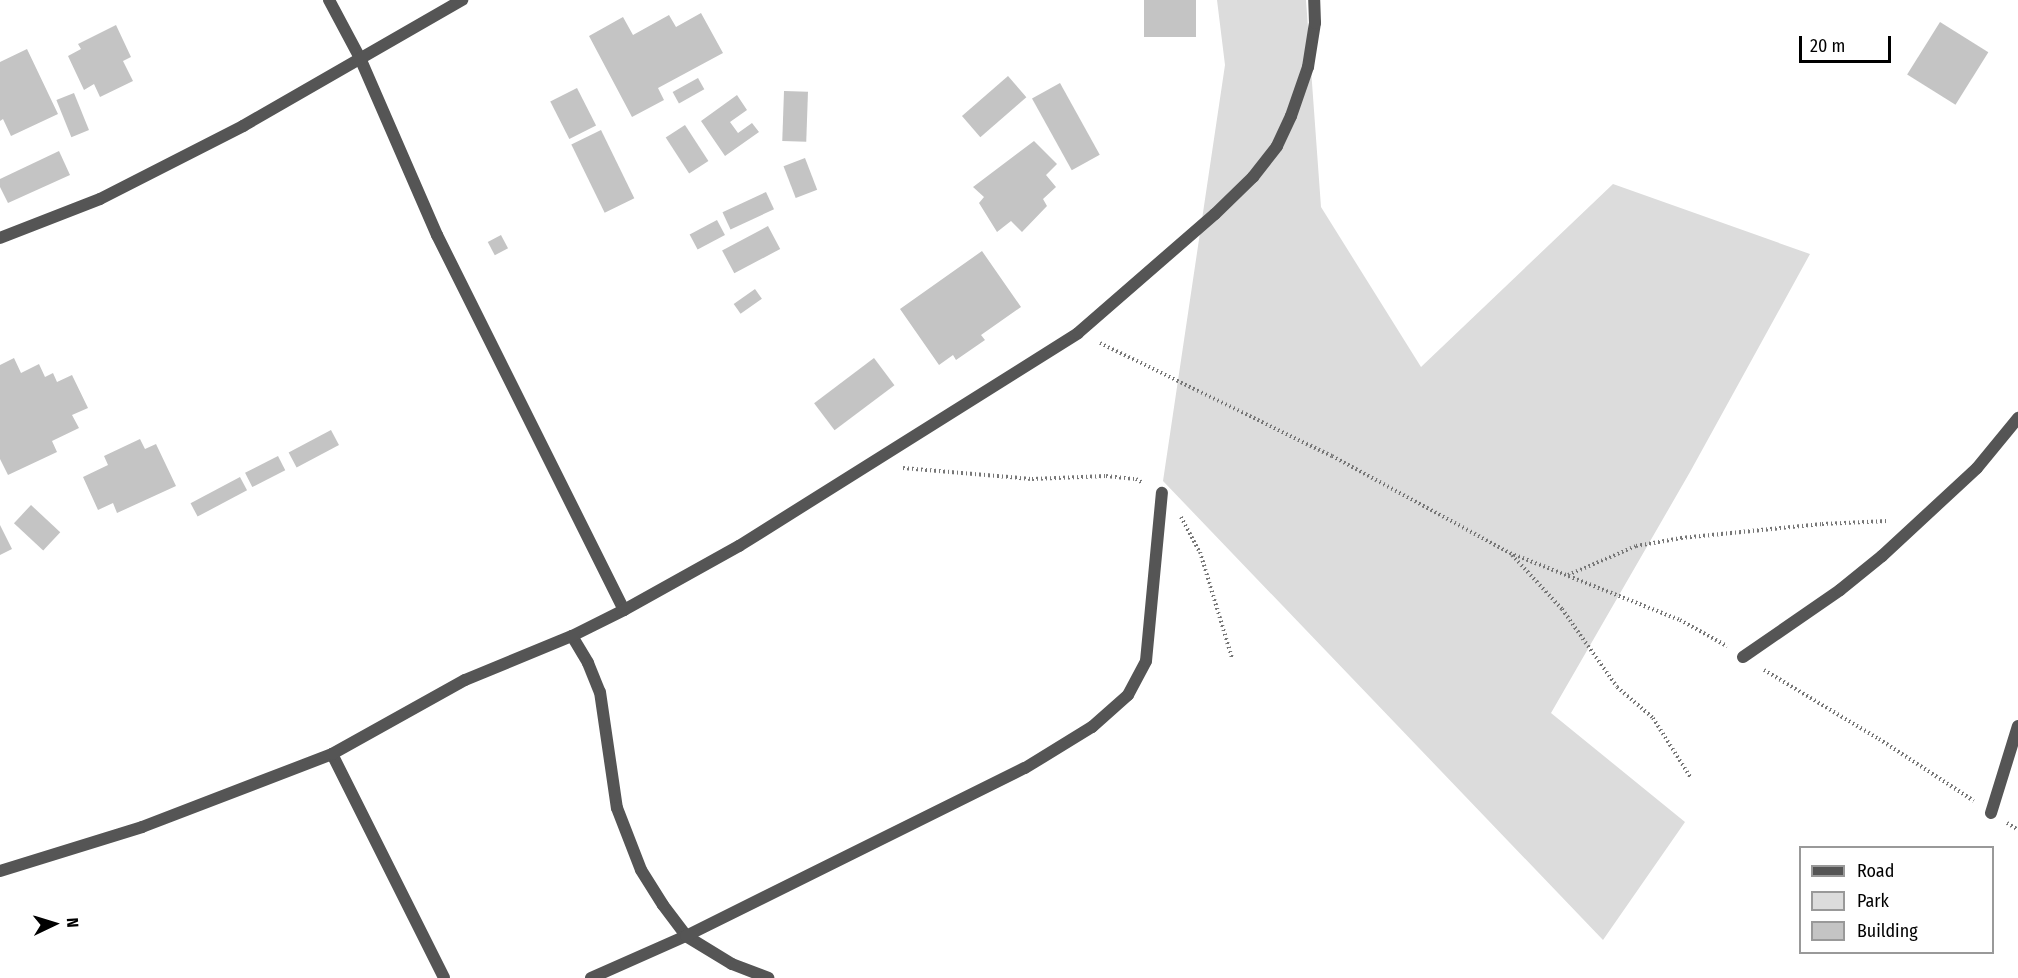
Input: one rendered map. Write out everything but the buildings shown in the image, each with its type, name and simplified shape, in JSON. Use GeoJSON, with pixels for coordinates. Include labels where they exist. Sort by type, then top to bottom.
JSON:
{"type":"FeatureCollection","features":[{"type":"Feature","properties":{"kind":"street"},"geometry":{"type":"LineString","coordinates":[[328,0],[360,58],[438,235],[624,610]]}},
{"type":"Feature","properties":{"kind":"street"},"geometry":{"type":"LineString","coordinates":[[0,238],[99,199],[243,126],[462,0]]}},
{"type":"Feature","properties":{"kind":"street"},"geometry":{"type":"LineString","coordinates":[[0,871],[142,827],[332,754],[465,680],[572,636],[739,546],[1078,333],[1215,214],[1253,177],[1277,146],[1291,117],[1308,67],[1315,23],[1314,0]]}},
{"type":"Feature","properties":{"kind":"street"},"geometry":{"type":"LineString","coordinates":[[1743,657],[1840,590],[1924,519],[1977,468],[2018,418]]}},
{"type":"Feature","properties":{"kind":"street"},"geometry":{"type":"LineString","coordinates":[[591,978],[686,936],[1025,768],[1092,727],[1128,696],[1138,682],[1146,661],[1162,494]]}},
{"type":"Feature","properties":{"kind":"street"},"geometry":{"type":"LineString","coordinates":[[572,636],[588,663],[600,692],[617,808],[641,870],[686,936],[732,964],[768,978]]}},
{"type":"Feature","properties":{"kind":"street"},"geometry":{"type":"LineString","coordinates":[[1991,813],[2018,726]]}},
{"type":"Feature","properties":{"kind":"street"},"geometry":{"type":"LineString","coordinates":[[332,754],[444,978]]}},
{"type":"Feature","properties":{"kind":"path"},"geometry":{"type":"LineString","coordinates":[[1078,333],[1332,456],[1510,553],[1680,620],[1879,739],[2018,830]]}},
{"type":"Feature","properties":{"kind":"path"},"geometry":{"type":"LineString","coordinates":[[867,466],[1032,479],[1106,476],[1136,479],[1162,494],[1178,511],[1200,552],[1232,658]]}},
{"type":"Feature","properties":{"kind":"path"},"geometry":{"type":"LineString","coordinates":[[1568,575],[1636,546],[1682,538],[1822,524],[1924,519]]}},
{"type":"Feature","properties":{"kind":"path"},"geometry":{"type":"LineString","coordinates":[[1510,553],[1562,609],[1617,687],[1653,718],[1691,778]]}},
{"type":"Feature","properties":{"kind":"green space"},"geometry":{"type":"Polygon","coordinates":[[[1217,0],[1306,0],[1321,207],[1421,367],[1613,184],[1810,254],[1690,472],[1551,713],[1685,822],[1603,940],[1163,481],[1225,65],[1217,0]]]}}]}
